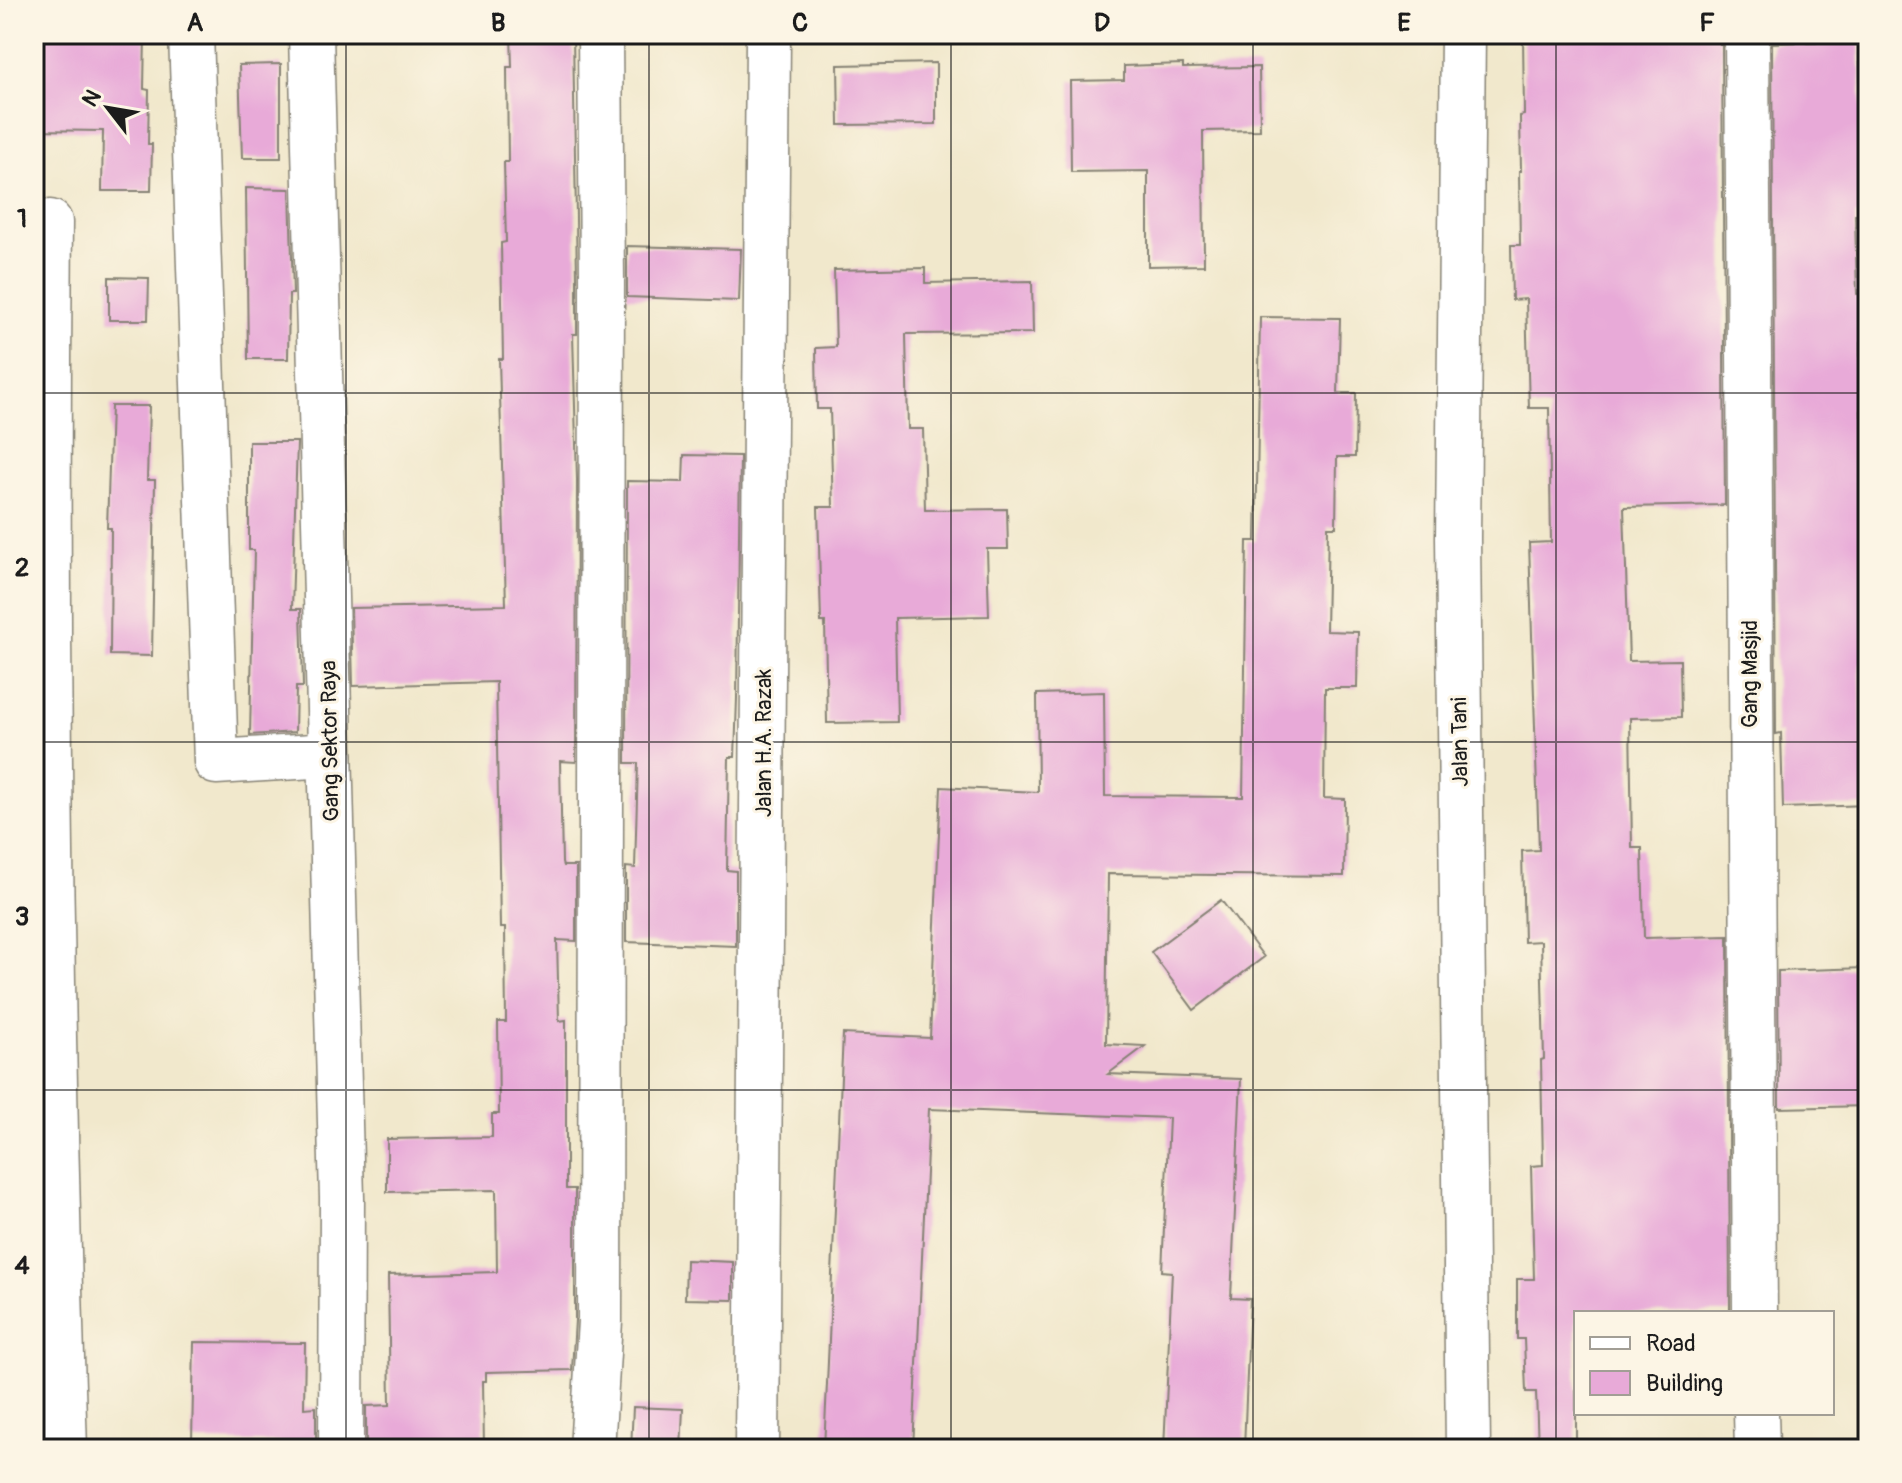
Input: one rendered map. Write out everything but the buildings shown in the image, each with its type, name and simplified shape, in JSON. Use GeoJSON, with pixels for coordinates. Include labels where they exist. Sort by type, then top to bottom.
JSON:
{"type":"FeatureCollection","features":[{"type":"Feature","properties":{"kind":"street"},"geometry":{"type":"LineString","coordinates":[[191,34],[216,762],[330,755]]}},
{"type":"Feature","properties":{"kind":"street","name":"Gang Sektor Raya"},"geometry":{"type":"LineString","coordinates":[[311,34],[342,1198],[341,1449]]}},
{"type":"Feature","properties":{"kind":"street"},"geometry":{"type":"LineString","coordinates":[[592,1449],[600,1321],[600,34]]}},
{"type":"Feature","properties":{"kind":"street","name":"Jalan Tani"},"geometry":{"type":"LineString","coordinates":[[1463,34],[1458,538],[1468,1449]]}},
{"type":"Feature","properties":{"kind":"street","name":"Gang Masjid"},"geometry":{"type":"LineString","coordinates":[[1747,34],[1755,1311]]}},
{"type":"Feature","properties":{"kind":"street","name":"Jalan H.A. Razak"},"geometry":{"type":"LineString","coordinates":[[757,1449],[768,37]]}},
{"type":"Feature","properties":{"kind":"street"},"geometry":{"type":"LineString","coordinates":[[50,222],[46,1262],[65,1449]]}},
{"type":"Feature","properties":{"kind":"street"},"geometry":{"type":"LineString","coordinates":[[1756,1415],[1757,1449]]}}]}
